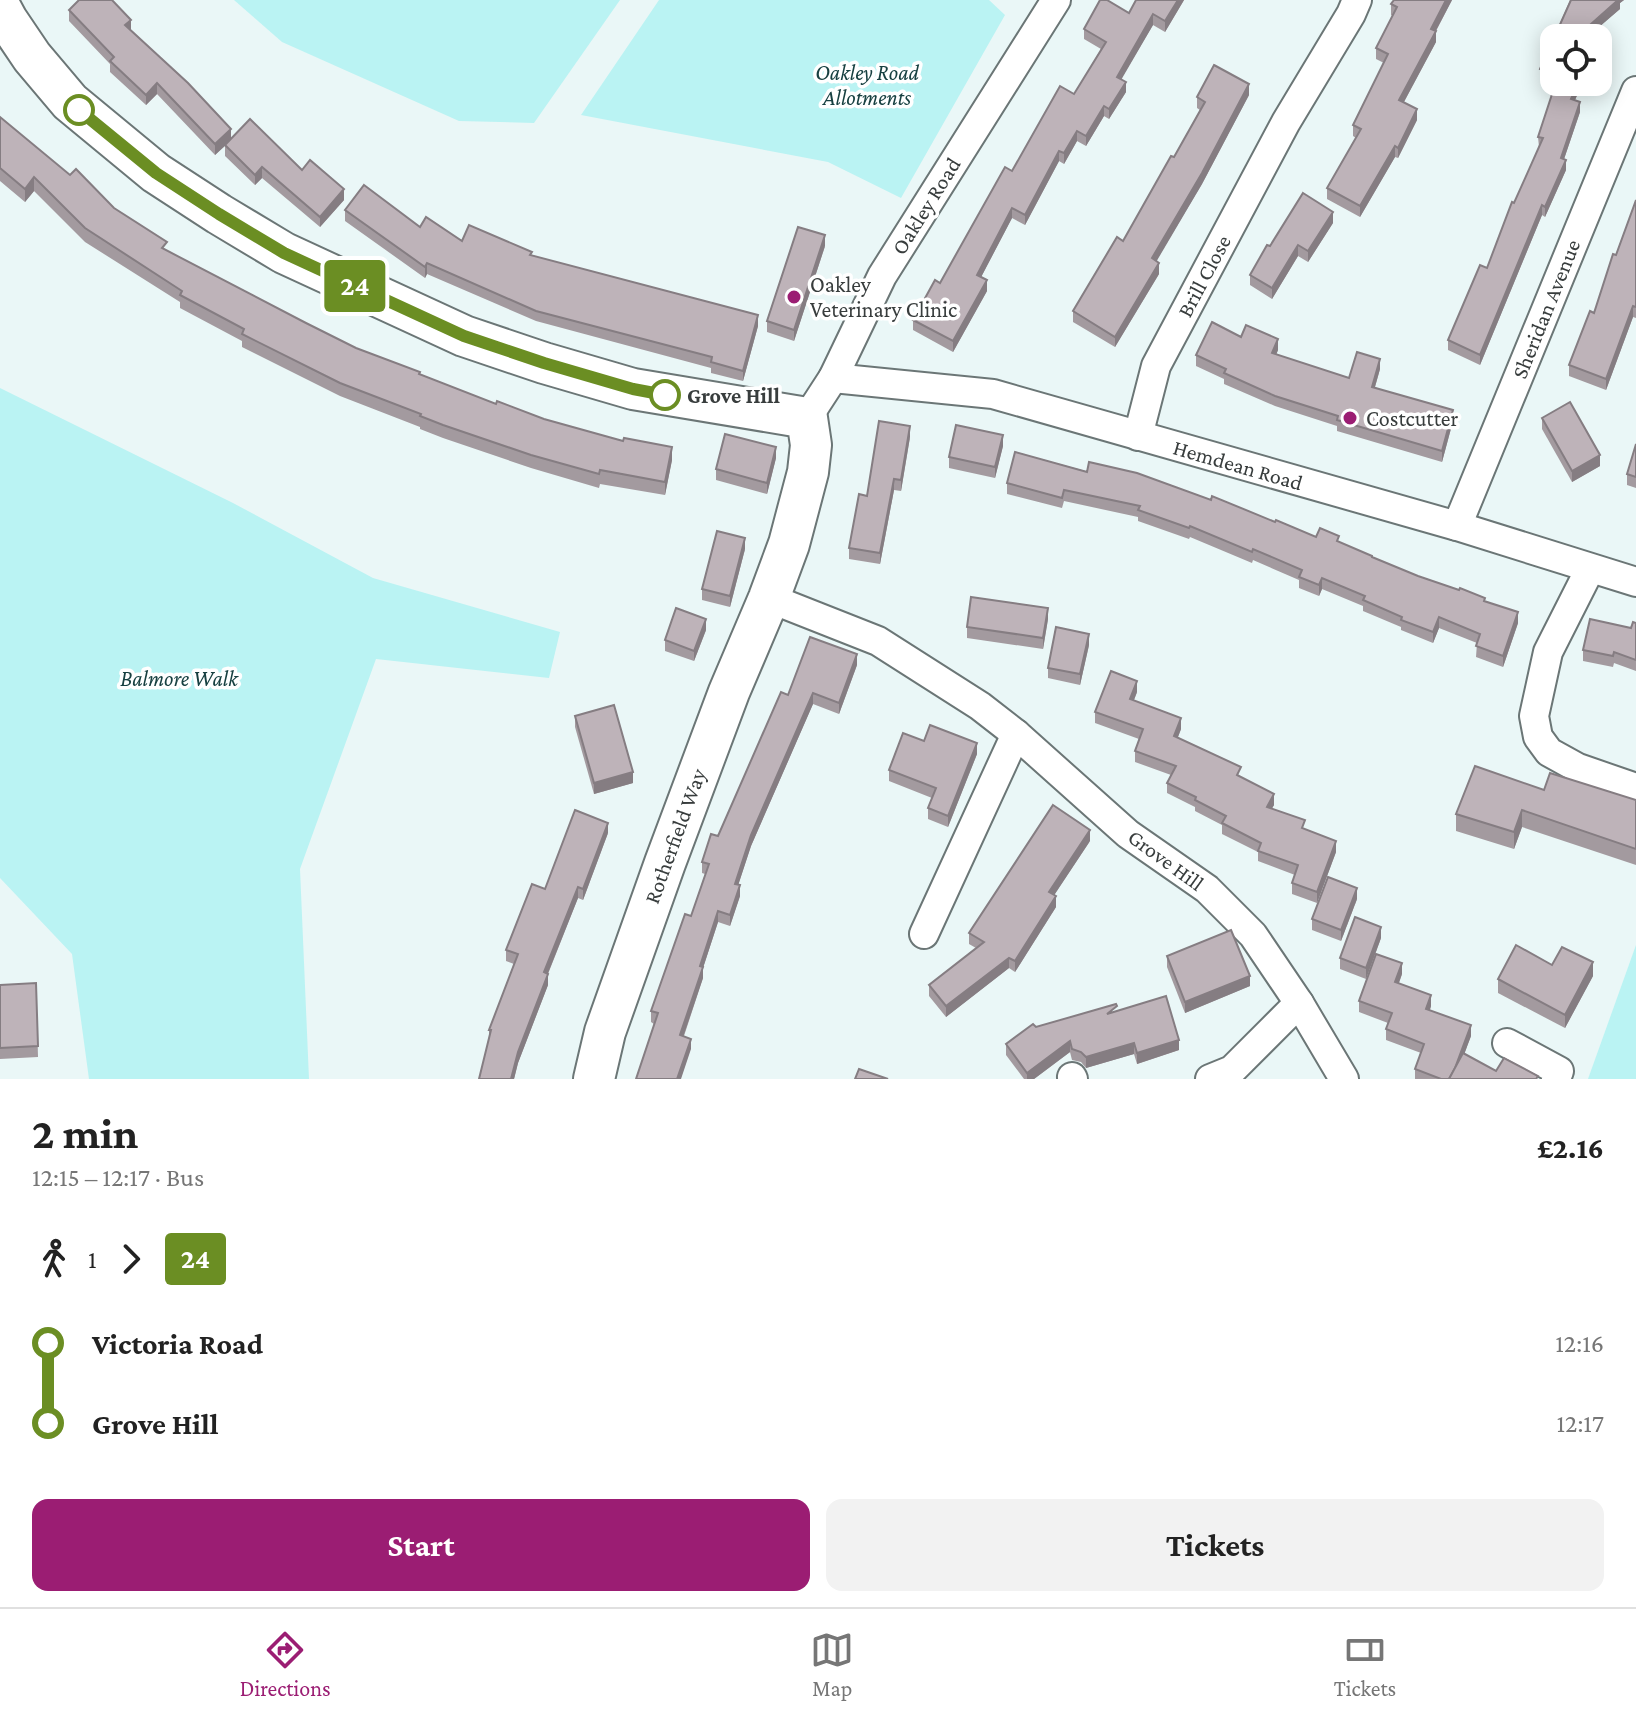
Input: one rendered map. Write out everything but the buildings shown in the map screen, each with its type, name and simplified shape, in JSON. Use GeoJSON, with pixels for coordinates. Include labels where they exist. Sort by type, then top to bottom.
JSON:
{"type":"FeatureCollection","features":[{"type":"Feature","properties":{"kind":"street","name":"Oakley Road"},"geometry":{"type":"LineString","coordinates":[[807,418],[833,378],[882,276],[1056,0]]}},
{"type":"Feature","properties":{"kind":"street","name":"Brill Close"},"geometry":{"type":"LineString","coordinates":[[1138,436],[1156,366],[1297,129],[1357,0]]}},
{"type":"Feature","properties":{"kind":"street"},"geometry":{"type":"LineString","coordinates":[[0,7],[50,80],[102,130],[156,173],[284,253],[464,336],[544,363],[633,389],[807,418],[811,445],[808,472],[789,544],[769,598]]}},
{"type":"Feature","properties":{"kind":"street","name":"Sheridan Avenue"},"geometry":{"type":"LineString","coordinates":[[1457,526],[1636,91]]}},
{"type":"Feature","properties":{"kind":"street","name":"Hemdean Road"},"geometry":{"type":"LineString","coordinates":[[833,378],[993,394],[1457,526],[1636,582]]}},
{"type":"Feature","properties":{"kind":"street"},"geometry":{"type":"LineString","coordinates":[[1590,569],[1548,652],[1534,716],[1538,737],[1549,752],[1578,768],[1636,788]]}},
{"type":"Feature","properties":{"kind":"street","name":"Grove Hill"},"geometry":{"type":"LineString","coordinates":[[769,598],[878,641],[980,706],[1128,834],[1207,889],[1253,935],[1299,1003],[1344,1079]]}},
{"type":"Feature","properties":{"kind":"street","name":"Rotherfield Way"},"geometry":{"type":"LineString","coordinates":[[594,1079],[605,1032],[665,863],[729,692],[769,598]]}},
{"type":"Feature","properties":{"kind":"street"},"geometry":{"type":"LineString","coordinates":[[924,934],[1016,734]]}},
{"type":"Feature","properties":{"kind":"street"},"geometry":{"type":"LineString","coordinates":[[1210,1079],[1232,1070],[1299,1003]]}},
{"type":"Feature","properties":{"kind":"street"},"geometry":{"type":"LineString","coordinates":[[1507,1043],[1559,1071],[1556,1079]]}},
{"type":"Feature","properties":{"kind":"green space"},"geometry":{"type":"Polygon","coordinates":[[[234,0],[620,0],[534,123],[459,121],[282,42],[234,0]]]}},
{"type":"Feature","properties":{"kind":"green space","name":"Oakley Road Allotments"},"geometry":{"type":"Polygon","coordinates":[[[659,0],[989,0],[1005,15],[901,198],[828,162],[581,115],[659,0]]]}},
{"type":"Feature","properties":{"kind":"green space","name":"Balmore Walk"},"geometry":{"type":"Polygon","coordinates":[[[0,388],[233,503],[373,578],[560,632],[549,678],[376,659],[300,869],[309,1079],[89,1079],[72,954],[0,878],[0,388]]]}},
{"type":"Feature","properties":{"kind":"green space"},"geometry":{"type":"Polygon","coordinates":[[[1636,945],[1636,1079],[1588,1079],[1636,945]]]}},
{"type":"Feature","properties":{"kind":"bus line","name":"24"},"geometry":{"type":"LineString","coordinates":[[79,110],[156,173],[284,253],[464,336],[544,363],[665,395]]}},
{"type":"Feature","properties":{"kind":"place","name":"Oakley Veterinary Clinic"},"geometry":{"type":"Point","coordinates":[794,297]}},
{"type":"Feature","properties":{"kind":"place","name":"Grove Hill"},"geometry":{"type":"Point","coordinates":[665,395]}},
{"type":"Feature","properties":{"kind":"place","name":"Costcutter"},"geometry":{"type":"Point","coordinates":[1350,418]}}]}
